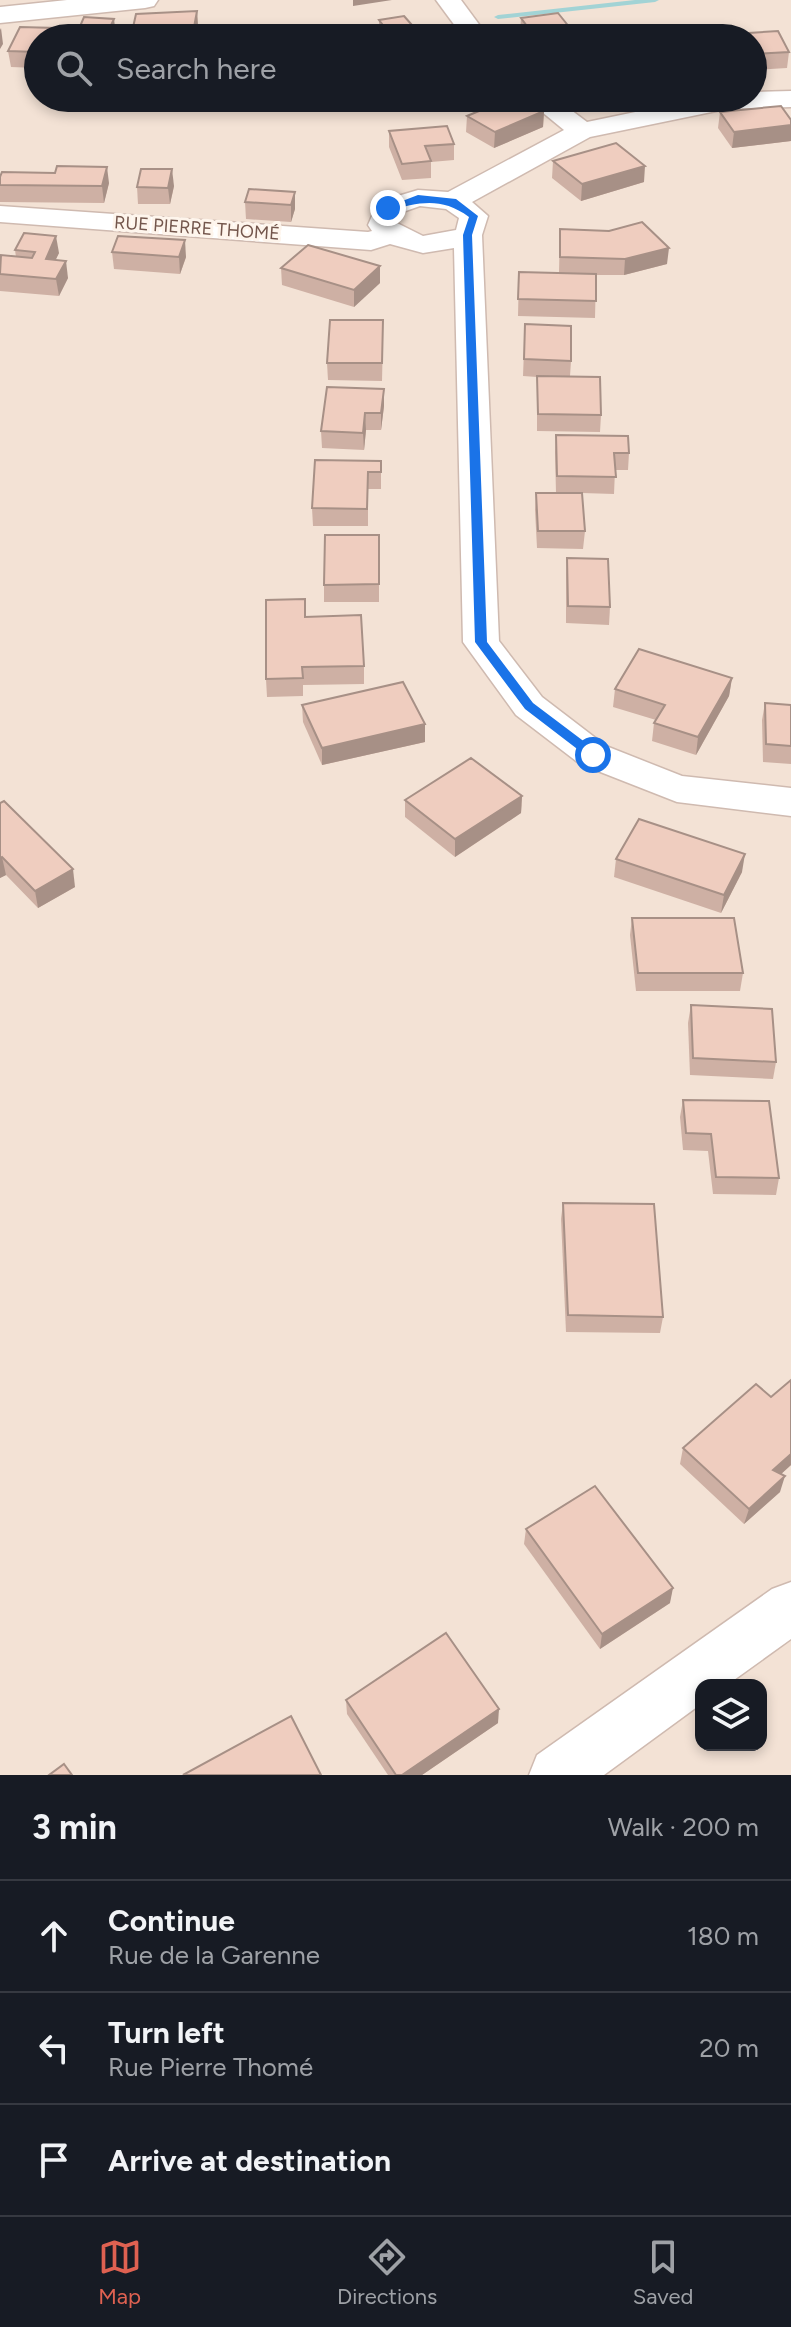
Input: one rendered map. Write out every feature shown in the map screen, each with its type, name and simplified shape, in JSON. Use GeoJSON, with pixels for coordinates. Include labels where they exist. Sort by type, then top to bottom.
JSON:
{"type":"FeatureCollection","features":[{"type":"Feature","properties":{"kind":"street"},"geometry":{"type":"LineString","coordinates":[[0,15],[144,0]]}},
{"type":"Feature","properties":{"kind":"street"},"geometry":{"type":"LineString","coordinates":[[448,0],[466,24]]}},
{"type":"Feature","properties":{"kind":"street"},"geometry":{"type":"LineString","coordinates":[[767,100],[791,99]]}},
{"type":"Feature","properties":{"kind":"street"},"geometry":{"type":"LineString","coordinates":[[557,112],[582,131]]}},
{"type":"Feature","properties":{"kind":"street"},"geometry":{"type":"LineString","coordinates":[[453,201],[582,131],[673,112]]}},
{"type":"Feature","properties":{"kind":"street"},"geometry":{"type":"LineString","coordinates":[[392,233],[382,225],[388,208],[418,198],[453,201],[474,216],[468,235],[481,642],[529,706],[593,755],[677,789],[791,802]]}},
{"type":"Feature","properties":{"kind":"street","name":"RUE PIERRE THOMÉ"},"geometry":{"type":"LineString","coordinates":[[0,214],[371,241],[392,233],[402,242],[438,245],[468,235]]}},
{"type":"Feature","properties":{"kind":"street"},"geometry":{"type":"LineString","coordinates":[[557,1775],[791,1607]]}},
{"type":"Feature","properties":{"kind":"shaded area"},"geometry":{"type":"Polygon","coordinates":[[[0,0],[791,0],[791,1775],[0,1775],[0,0]]]}},
{"type":"Feature","properties":{"kind":"building"},"geometry":{"type":"Polygon","coordinates":[[[197,11],[195,24],[134,24],[136,14],[197,11]]]}},
{"type":"Feature","properties":{"kind":"building"},"geometry":{"type":"Polygon","coordinates":[[[558,13],[567,24],[526,24],[521,18],[558,13]]]}},
{"type":"Feature","properties":{"kind":"building"},"geometry":{"type":"Polygon","coordinates":[[[404,16],[411,24],[382,24],[379,20],[404,16]]]}},
{"type":"Feature","properties":{"kind":"building"},"geometry":{"type":"Polygon","coordinates":[[[84,17],[114,19],[112,24],[81,24],[84,17]]]}},
{"type":"Feature","properties":{"kind":"building"},"geometry":{"type":"Polygon","coordinates":[[[20,27],[24,27],[24,52],[8,51],[20,27]]]}},
{"type":"Feature","properties":{"kind":"building"},"geometry":{"type":"Polygon","coordinates":[[[778,31],[789,52],[767,53],[767,32],[778,31]]]}},
{"type":"Feature","properties":{"kind":"building"},"geometry":{"type":"Polygon","coordinates":[[[781,106],[791,125],[734,132],[720,112],[767,112],[767,107],[781,106]]]}},
{"type":"Feature","properties":{"kind":"building"},"geometry":{"type":"Polygon","coordinates":[[[477,112],[542,112],[495,132],[467,116],[477,112]]]}},
{"type":"Feature","properties":{"kind":"building"},"geometry":{"type":"Polygon","coordinates":[[[447,126],[454,144],[425,146],[431,161],[402,164],[389,131],[447,126]]]}},
{"type":"Feature","properties":{"kind":"building"},"geometry":{"type":"Polygon","coordinates":[[[616,143],[645,166],[582,184],[553,161],[616,143]]]}},
{"type":"Feature","properties":{"kind":"building"},"geometry":{"type":"Polygon","coordinates":[[[57,166],[107,167],[102,186],[0,185],[2,172],[55,173],[57,166]]]}},
{"type":"Feature","properties":{"kind":"building"},"geometry":{"type":"Polygon","coordinates":[[[141,169],[172,169],[168,188],[137,187],[141,169]]]}},
{"type":"Feature","properties":{"kind":"building"},"geometry":{"type":"Polygon","coordinates":[[[249,189],[295,192],[291,205],[245,202],[249,189]]]}},
{"type":"Feature","properties":{"kind":"building"},"geometry":{"type":"Polygon","coordinates":[[[642,222],[669,248],[625,259],[560,257],[560,229],[609,231],[642,222]]]}},
{"type":"Feature","properties":{"kind":"building"},"geometry":{"type":"Polygon","coordinates":[[[24,233],[56,236],[46,259],[66,261],[56,279],[0,274],[1,255],[32,258],[35,252],[15,250],[24,233]]]}},
{"type":"Feature","properties":{"kind":"building"},"geometry":{"type":"Polygon","coordinates":[[[118,236],[185,240],[179,257],[112,252],[118,236]]]}},
{"type":"Feature","properties":{"kind":"building"},"geometry":{"type":"Polygon","coordinates":[[[308,245],[380,266],[354,290],[281,268],[308,245]]]}},
{"type":"Feature","properties":{"kind":"building"},"geometry":{"type":"Polygon","coordinates":[[[519,272],[596,274],[596,301],[518,299],[519,272]]]}},
{"type":"Feature","properties":{"kind":"building"},"geometry":{"type":"Polygon","coordinates":[[[330,320],[383,320],[382,363],[327,363],[330,320]]]}},
{"type":"Feature","properties":{"kind":"building"},"geometry":{"type":"Polygon","coordinates":[[[525,324],[571,326],[571,361],[524,359],[525,324]]]}},
{"type":"Feature","properties":{"kind":"building"},"geometry":{"type":"Polygon","coordinates":[[[537,376],[600,377],[601,415],[538,414],[537,376]]]}},
{"type":"Feature","properties":{"kind":"building"},"geometry":{"type":"Polygon","coordinates":[[[327,387],[384,389],[381,413],[365,413],[363,433],[321,431],[327,387]]]}},
{"type":"Feature","properties":{"kind":"building"},"geometry":{"type":"Polygon","coordinates":[[[556,435],[628,436],[629,453],[614,453],[616,477],[557,476],[556,435]]]}},
{"type":"Feature","properties":{"kind":"building"},"geometry":{"type":"Polygon","coordinates":[[[315,460],[381,461],[381,472],[368,472],[367,509],[312,508],[315,460]]]}},
{"type":"Feature","properties":{"kind":"building"},"geometry":{"type":"Polygon","coordinates":[[[536,493],[582,493],[585,531],[538,531],[536,493]]]}},
{"type":"Feature","properties":{"kind":"building"},"geometry":{"type":"Polygon","coordinates":[[[325,535],[379,535],[379,584],[324,585],[325,535]]]}},
{"type":"Feature","properties":{"kind":"building"},"geometry":{"type":"Polygon","coordinates":[[[567,558],[608,559],[610,607],[568,606],[567,558]]]}},
{"type":"Feature","properties":{"kind":"building"},"geometry":{"type":"Polygon","coordinates":[[[305,599],[305,617],[361,615],[364,666],[302,667],[303,678],[266,679],[266,600],[305,599]]]}},
{"type":"Feature","properties":{"kind":"building"},"geometry":{"type":"Polygon","coordinates":[[[639,649],[732,678],[698,737],[654,723],[665,705],[615,689],[639,649]]]}},
{"type":"Feature","properties":{"kind":"building"},"geometry":{"type":"Polygon","coordinates":[[[403,682],[425,724],[322,748],[302,705],[403,682]]]}},
{"type":"Feature","properties":{"kind":"building"},"geometry":{"type":"Polygon","coordinates":[[[765,703],[791,705],[791,746],[766,744],[765,703]]]}},
{"type":"Feature","properties":{"kind":"building"},"geometry":{"type":"Polygon","coordinates":[[[471,758],[522,796],[455,839],[405,800],[471,758]]]}},
{"type":"Feature","properties":{"kind":"building"},"geometry":{"type":"Polygon","coordinates":[[[4,801],[73,869],[35,891],[0,858],[0,803],[4,801]]]}},
{"type":"Feature","properties":{"kind":"building"},"geometry":{"type":"Polygon","coordinates":[[[639,819],[745,854],[724,895],[616,859],[639,819]]]}},
{"type":"Feature","properties":{"kind":"building"},"geometry":{"type":"Polygon","coordinates":[[[632,918],[734,918],[743,973],[638,973],[632,918]]]}},
{"type":"Feature","properties":{"kind":"building"},"geometry":{"type":"Polygon","coordinates":[[[691,1005],[772,1009],[776,1062],[693,1058],[691,1005]]]}},
{"type":"Feature","properties":{"kind":"building"},"geometry":{"type":"Polygon","coordinates":[[[683,1100],[769,1101],[779,1178],[716,1177],[711,1134],[686,1133],[683,1100]]]}},
{"type":"Feature","properties":{"kind":"building"},"geometry":{"type":"Polygon","coordinates":[[[563,1203],[654,1204],[663,1317],[568,1315],[563,1203]]]}},
{"type":"Feature","properties":{"kind":"building"},"geometry":{"type":"Polygon","coordinates":[[[791,1380],[791,1454],[773,1470],[785,1476],[749,1509],[683,1448],[756,1384],[771,1397],[791,1380]]]}},
{"type":"Feature","properties":{"kind":"building"},"geometry":{"type":"Polygon","coordinates":[[[595,1486],[673,1588],[602,1634],[526,1529],[595,1486]]]}},
{"type":"Feature","properties":{"kind":"building"},"geometry":{"type":"Polygon","coordinates":[[[446,1633],[499,1709],[402,1775],[396,1775],[346,1700],[446,1633]]]}},
{"type":"Feature","properties":{"kind":"building"},"geometry":{"type":"Polygon","coordinates":[[[291,1716],[321,1775],[183,1775],[291,1716]]]}},
{"type":"Feature","properties":{"kind":"building"},"geometry":{"type":"Polygon","coordinates":[[[64,1764],[72,1775],[49,1775],[64,1764]]]}},
{"type":"Feature","properties":{"kind":"waterway"},"geometry":{"type":"LineString","coordinates":[[498,17],[655,0]]}},
{"type":"Feature","properties":{"kind":"route"},"geometry":{"type":"LineString","coordinates":[[388,208],[418,198],[453,201],[474,216],[468,235],[481,642],[529,706],[593,755]]}}]}
